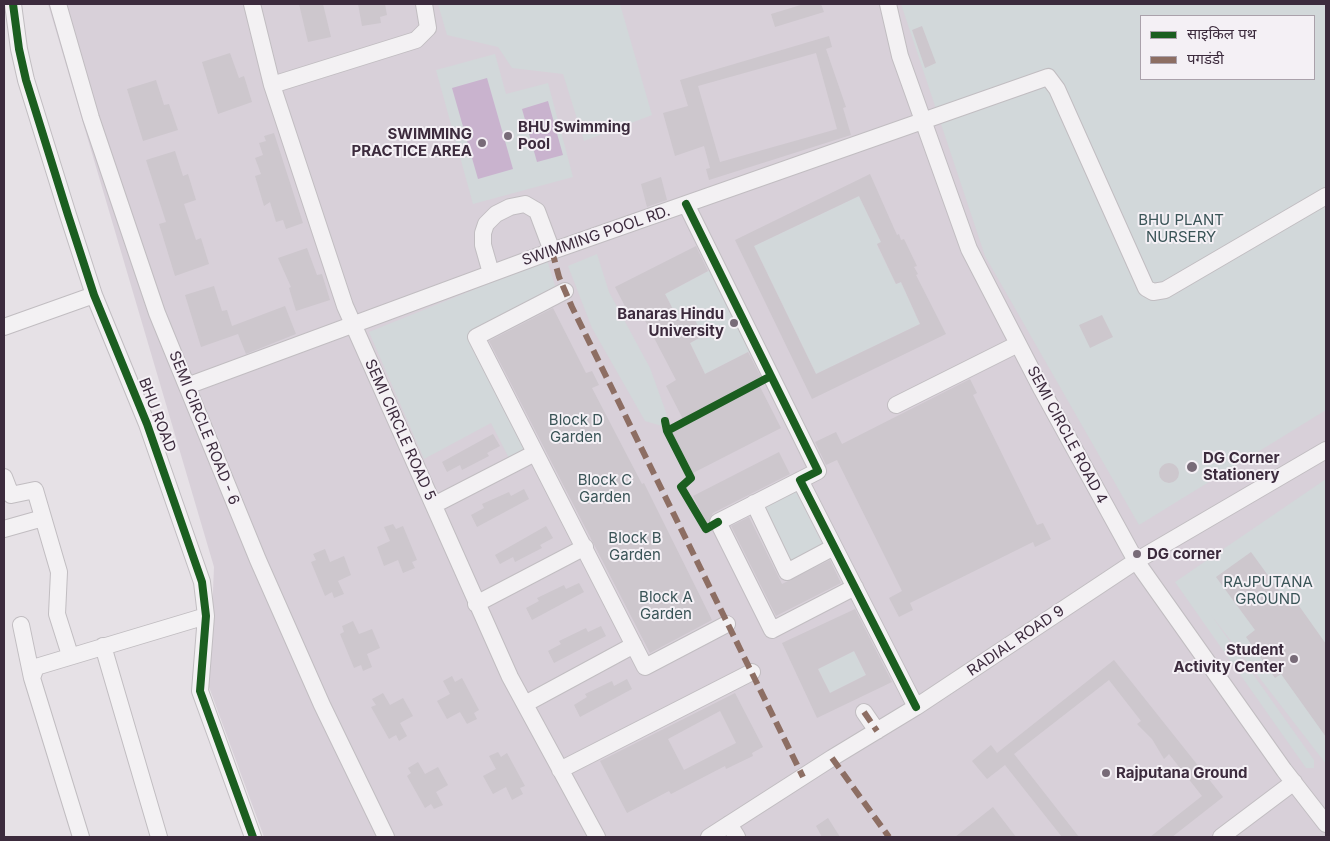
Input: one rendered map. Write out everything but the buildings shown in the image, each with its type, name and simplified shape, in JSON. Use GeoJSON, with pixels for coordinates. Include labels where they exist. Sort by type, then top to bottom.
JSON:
{"type":"FeatureCollection","features":[{"type":"Feature","properties":{"kind":"street","name":"BHU ROAD"},"geometry":{"type":"LineString","coordinates":[[13,4],[26,80],[94,295],[147,424],[202,582],[206,616],[200,691],[253,837]]}},
{"type":"Feature","properties":{"kind":"street","name":"SEMI CIRCLE ROAD - 6"},"geometry":{"type":"LineString","coordinates":[[58,4],[94,128],[157,313],[258,560],[318,696],[386,837]]}},
{"type":"Feature","properties":{"kind":"street","name":"SEMI CIRCLE ROAD 5"},"geometry":{"type":"LineString","coordinates":[[252,4],[272,85],[345,306],[476,604],[525,704],[597,837]]}},
{"type":"Feature","properties":{"kind":"street"},"geometry":{"type":"LineString","coordinates":[[272,85],[416,40],[428,28],[424,4]]}},
{"type":"Feature","properties":{"kind":"street","name":"SEMI CIRCLE ROAD 4"},"geometry":{"type":"LineString","coordinates":[[888,4],[900,56],[970,250],[1018,344],[1072,445],[1140,559],[1225,685],[1326,824]]}},
{"type":"Feature","properties":{"kind":"street","name":"SWIMMING POOL RD."},"geometry":{"type":"LineString","coordinates":[[187,386],[552,251],[1048,77],[1057,89],[1146,288],[1153,292],[1165,290],[1326,196]]}},
{"type":"Feature","properties":{"kind":"street"},"geometry":{"type":"LineString","coordinates":[[492,273],[483,245],[483,233],[486,224],[496,214],[510,207],[525,204],[537,211],[552,251]]}},
{"type":"Feature","properties":{"kind":"street"},"geometry":{"type":"LineString","coordinates":[[686,204],[818,471],[718,522],[772,630],[855,587]]}},
{"type":"Feature","properties":{"kind":"street"},"geometry":{"type":"LineString","coordinates":[[565,291],[476,337],[645,667],[727,624]]}},
{"type":"Feature","properties":{"kind":"street"},"geometry":{"type":"LineString","coordinates":[[4,327],[94,295]]}},
{"type":"Feature","properties":{"kind":"street"},"geometry":{"type":"LineString","coordinates":[[896,406],[1018,344]]}},
{"type":"Feature","properties":{"kind":"street","name":"RADIAL ROAD 9"},"geometry":{"type":"LineString","coordinates":[[709,837],[733,831],[877,731],[1140,559],[1326,450]]}},
{"type":"Feature","properties":{"kind":"street"},"geometry":{"type":"LineString","coordinates":[[434,505],[535,453]]}},
{"type":"Feature","properties":{"kind":"street"},"geometry":{"type":"LineString","coordinates":[[4,477],[11,495],[35,490],[59,572],[57,614],[70,656]]}},
{"type":"Feature","properties":{"kind":"street"},"geometry":{"type":"LineString","coordinates":[[800,480],[916,707]]}},
{"type":"Feature","properties":{"kind":"street"},"geometry":{"type":"LineString","coordinates":[[754,503],[787,572],[834,547]]}},
{"type":"Feature","properties":{"kind":"street"},"geometry":{"type":"LineString","coordinates":[[4,529],[43,518]]}},
{"type":"Feature","properties":{"kind":"street"},"geometry":{"type":"LineString","coordinates":[[476,604],[585,547]]}},
{"type":"Feature","properties":{"kind":"street"},"geometry":{"type":"LineString","coordinates":[[32,678],[36,667],[41,664],[206,616]]}},
{"type":"Feature","properties":{"kind":"street"},"geometry":{"type":"LineString","coordinates":[[21,625],[32,678],[81,837]]}},
{"type":"Feature","properties":{"kind":"street"},"geometry":{"type":"LineString","coordinates":[[525,704],[634,645]]}},
{"type":"Feature","properties":{"kind":"street"},"geometry":{"type":"LineString","coordinates":[[103,646],[159,837]]}},
{"type":"Feature","properties":{"kind":"street"},"geometry":{"type":"LineString","coordinates":[[560,770],[752,672]]}},
{"type":"Feature","properties":{"kind":"street"},"geometry":{"type":"LineString","coordinates":[[864,712],[877,731]]}},
{"type":"Feature","properties":{"kind":"street"},"geometry":{"type":"LineString","coordinates":[[1221,837],[1294,782]]}},
{"type":"Feature","properties":{"kind":"shaded area","name":"Banaras Hindu University"},"geometry":{"type":"Polygon","coordinates":[[[48,4],[1326,4],[1326,837],[264,837],[209,687],[214,567],[48,4]]]}},
{"type":"Feature","properties":{"kind":"shaded area"},"geometry":{"type":"Polygon","coordinates":[[[487,78],[513,169],[478,179],[452,88],[487,78]]]}},
{"type":"Feature","properties":{"kind":"shaded area"},"geometry":{"type":"Polygon","coordinates":[[[548,101],[563,155],[537,162],[522,109],[548,101]]]}},
{"type":"Feature","properties":{"kind":"green space"},"geometry":{"type":"Polygon","coordinates":[[[438,4],[620,4],[652,115],[584,141],[563,74],[512,68],[498,47],[447,35],[438,4]]]}},
{"type":"Feature","properties":{"kind":"green space","name":"BHU PLANT NURSERY"},"geometry":{"type":"Polygon","coordinates":[[[901,4],[1326,4],[1326,410],[1139,525],[985,256],[901,4]]]}},
{"type":"Feature","properties":{"kind":"green space","name":"BHU Swimming Pool"},"geometry":{"type":"Polygon","coordinates":[[[495,54],[506,94],[548,83],[573,177],[473,204],[436,70],[495,54]]]}},
{"type":"Feature","properties":{"kind":"green space"},"geometry":{"type":"Polygon","coordinates":[[[859,196],[881,242],[877,245],[896,284],[901,282],[920,324],[816,374],[754,246],[859,196]]]}},
{"type":"Feature","properties":{"kind":"green space"},"geometry":{"type":"Polygon","coordinates":[[[597,254],[609,292],[650,368],[667,415],[662,426],[645,421],[592,328],[568,266],[597,254]]]}},
{"type":"Feature","properties":{"kind":"green space"},"geometry":{"type":"Polygon","coordinates":[[[547,260],[557,292],[469,336],[528,452],[511,462],[491,423],[424,459],[369,332],[547,260]]]}},
{"type":"Feature","properties":{"kind":"green space"},"geometry":{"type":"Polygon","coordinates":[[[714,268],[754,349],[705,374],[690,343],[703,336],[692,315],[679,321],[665,294],[714,268]]]}},
{"type":"Feature","properties":{"kind":"green space"},"geometry":{"type":"Polygon","coordinates":[[[789,478],[830,559],[787,580],[746,500],[789,478]]]}},
{"type":"Feature","properties":{"kind":"green space","name":"RAJPUTANA GROUND"},"geometry":{"type":"Polygon","coordinates":[[[1326,479],[1326,764],[1211,615],[1314,760],[1314,768],[1306,768],[1175,582],[1326,479]]]}},
{"type":"Feature","properties":{"kind":"green space"},"geometry":{"type":"Polygon","coordinates":[[[854,651],[866,675],[830,693],[825,683],[820,685],[818,680],[822,677],[818,669],[854,651]]]}},
{"type":"Feature","properties":{"kind":"marked path"},"geometry":{"type":"LineString","coordinates":[[552,251],[559,277],[572,307],[803,777]]}},
{"type":"Feature","properties":{"kind":"marked path"},"geometry":{"type":"LineString","coordinates":[[864,712],[877,731]]}},
{"type":"Feature","properties":{"kind":"marked path"},"geometry":{"type":"LineString","coordinates":[[832,758],[889,837]]}},
{"type":"Feature","properties":{"kind":"cycle path"},"geometry":{"type":"LineString","coordinates":[[13,4],[19,49],[26,80],[94,295],[147,424],[202,582],[206,616],[200,691],[253,837]]}},
{"type":"Feature","properties":{"kind":"cycle path"},"geometry":{"type":"LineString","coordinates":[[686,204],[818,471],[800,480],[916,707]]}},
{"type":"Feature","properties":{"kind":"cycle path"},"geometry":{"type":"LineString","coordinates":[[667,431],[771,376]]}},
{"type":"Feature","properties":{"kind":"cycle path"},"geometry":{"type":"LineString","coordinates":[[665,421],[667,431],[691,478],[681,487],[706,529],[718,522]]}},
{"type":"Feature","properties":{"kind":"place","name":"BHU Swimming Pool"},"geometry":{"type":"Point","coordinates":[508,136]}},
{"type":"Feature","properties":{"kind":"place","name":"SWIMMING PRACTICE AREA"},"geometry":{"type":"Point","coordinates":[482,143]}},
{"type":"Feature","properties":{"kind":"place","name":"Banaras Hindu University"},"geometry":{"type":"Point","coordinates":[734,323]}},
{"type":"Feature","properties":{"kind":"place","name":"DG Corner Stationery"},"geometry":{"type":"Point","coordinates":[1192,467]}},
{"type":"Feature","properties":{"kind":"place","name":"DG corner"},"geometry":{"type":"Point","coordinates":[1137,554]}},
{"type":"Feature","properties":{"kind":"place","name":"Student Activity Center"},"geometry":{"type":"Point","coordinates":[1294,659]}},
{"type":"Feature","properties":{"kind":"place","name":"Rajputana Ground"},"geometry":{"type":"Point","coordinates":[1106,773]}},
{"type":"Feature","properties":{"kind":"park label","name":"Block D Garden"},"geometry":{"type":"Point","coordinates":[576,428]}},
{"type":"Feature","properties":{"kind":"park label","name":"Block C Garden"},"geometry":{"type":"Point","coordinates":[605,488]}},
{"type":"Feature","properties":{"kind":"park label","name":"Block B Garden"},"geometry":{"type":"Point","coordinates":[635,546]}},
{"type":"Feature","properties":{"kind":"park label","name":"Block A Garden"},"geometry":{"type":"Point","coordinates":[666,606]}}]}
